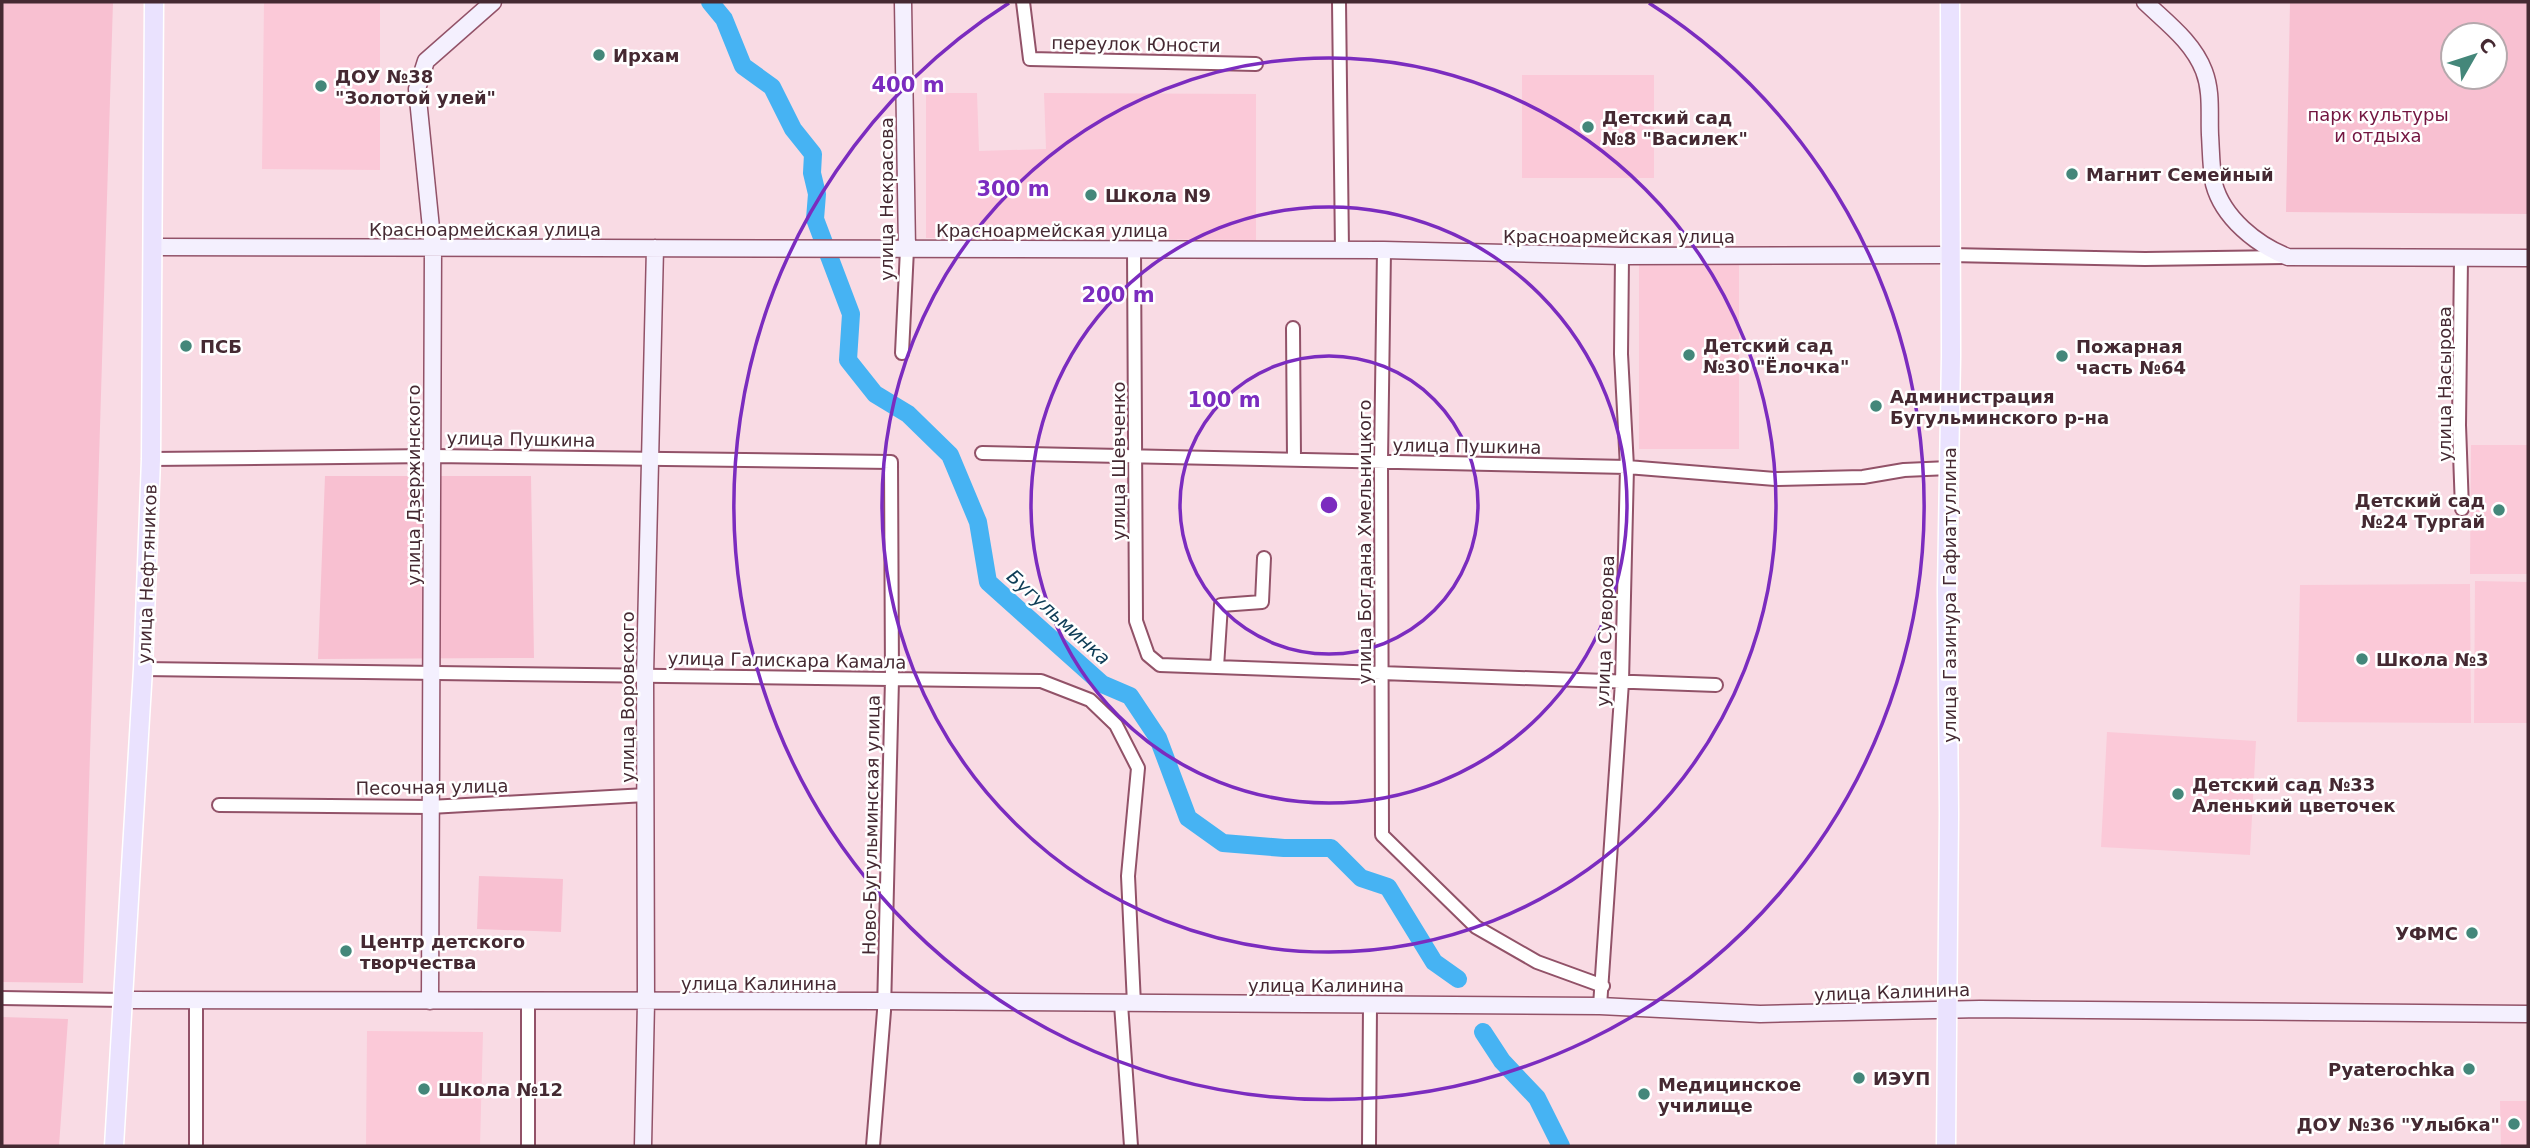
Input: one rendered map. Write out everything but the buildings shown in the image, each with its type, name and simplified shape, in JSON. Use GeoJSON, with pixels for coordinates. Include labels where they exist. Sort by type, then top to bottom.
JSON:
{"type":"FeatureCollection","features":[{"type":"Feature","properties":{"kind":"main road","name":"улица Нефтяников"},"geometry":{"type":"LineString","coordinates":[[114,1146],[143,669],[151,459],[155,2]]}},
{"type":"Feature","properties":{"kind":"main road","name":"улица Газинура Гафиатуллина"},"geometry":{"type":"LineString","coordinates":[[1946,1146],[1950,2]]}},
{"type":"Feature","properties":{"kind":"street","name":"улица Дзержинского"},"geometry":{"type":"LineString","coordinates":[[430,1001],[433,248],[417,89],[426,61],[492,2]]}},
{"type":"Feature","properties":{"kind":"street","name":"улица Некрасова"},"geometry":{"type":"LineString","coordinates":[[902,354],[907,249],[904,2]]}},
{"type":"Feature","properties":{"kind":"street","name":"переулок Юности"},"geometry":{"type":"LineString","coordinates":[[1023,2],[1030,59],[1256,64]]}},
{"type":"Feature","properties":{"kind":"street"},"geometry":{"type":"LineString","coordinates":[[1339,2],[1342,250]]}},
{"type":"Feature","properties":{"kind":"street"},"geometry":{"type":"LineString","coordinates":[[2145,2],[2197,54],[2205,73],[2209,90],[2214,184],[2229,213],[2243,229],[2269,250],[2288,257]]}},
{"type":"Feature","properties":{"kind":"street","name":"Красноармейская улица"},"geometry":{"type":"LineString","coordinates":[[154,247],[1384,250],[1622,256],[1950,256]]}},
{"type":"Feature","properties":{"kind":"street","name":"улица Воровского"},"geometry":{"type":"LineString","coordinates":[[643,1146],[646,1002],[645,675],[654,248]]}},
{"type":"Feature","properties":{"kind":"street","name":"улица Шевченко"},"geometry":{"type":"LineString","coordinates":[[1134,249],[1136,621],[1148,655],[1160,665],[1217,667]]}},
{"type":"Feature","properties":{"kind":"street","name":"улица Богдана Хмельницкого"},"geometry":{"type":"LineString","coordinates":[[1384,250],[1381,461],[1382,835],[1476,927],[1537,962],[1603,986]]}},
{"type":"Feature","properties":{"kind":"street","name":"улица Суворова"},"geometry":{"type":"LineString","coordinates":[[1600,1006],[1622,682],[1627,467],[1621,354],[1622,256]]}},
{"type":"Feature","properties":{"kind":"street"},"geometry":{"type":"LineString","coordinates":[[1950,256],[2145,259],[2528,258]]}},
{"type":"Feature","properties":{"kind":"street","name":"улица Насырова"},"geometry":{"type":"LineString","coordinates":[[2461,258],[2459,425],[2462,509]]}},
{"type":"Feature","properties":{"kind":"street"},"geometry":{"type":"LineString","coordinates":[[1293,328],[1294,459]]}},
{"type":"Feature","properties":{"kind":"street","name":"улица Пушкина"},"geometry":{"type":"LineString","coordinates":[[982,453],[1627,467],[1775,479],[1863,477],[1904,470],[1949,468]]}},
{"type":"Feature","properties":{"kind":"street","name":"улица Пушкина"},"geometry":{"type":"LineString","coordinates":[[151,459],[432,456],[891,462]]}},
{"type":"Feature","properties":{"kind":"street","name":"Ново-Бугульминская улица"},"geometry":{"type":"LineString","coordinates":[[873,1146],[884,1001],[892,679],[891,462]]}},
{"type":"Feature","properties":{"kind":"street"},"geometry":{"type":"LineString","coordinates":[[1264,558],[1262,601],[1221,605],[1217,667],[1716,685]]}},
{"type":"Feature","properties":{"kind":"street","name":"улица Галискара Камала"},"geometry":{"type":"LineString","coordinates":[[143,669],[1041,681],[1090,700],[1116,725],[1138,768],[1128,876],[1127,1004]]}},
{"type":"Feature","properties":{"kind":"street","name":"Песочная улица"},"geometry":{"type":"LineString","coordinates":[[219,805],[430,807],[646,796]]}},
{"type":"Feature","properties":{"kind":"street"},"geometry":{"type":"LineString","coordinates":[[2,998],[123,1000]]}},
{"type":"Feature","properties":{"kind":"street","name":"улица Калинина"},"geometry":{"type":"LineString","coordinates":[[123,1000],[1600,1006],[1760,1014],[1946,1010],[2528,1014]]}},
{"type":"Feature","properties":{"kind":"street"},"geometry":{"type":"LineString","coordinates":[[196,1002],[196,1146]]}},
{"type":"Feature","properties":{"kind":"street"},"geometry":{"type":"LineString","coordinates":[[528,1002],[528,1146]]}},
{"type":"Feature","properties":{"kind":"street"},"geometry":{"type":"LineString","coordinates":[[1127,1004],[1131,1146]]}},
{"type":"Feature","properties":{"kind":"street"},"geometry":{"type":"LineString","coordinates":[[1369,1146],[1370,1005]]}},
{"type":"Feature","properties":{"kind":"shaded area","name":"ДОУ №38 \"Золотой улей\""},"geometry":{"type":"Polygon","coordinates":[[[264,2],[380,2],[380,170],[262,169],[264,2]]]}},
{"type":"Feature","properties":{"kind":"shaded area","name":"Детский сад №8 \"Василек\""},"geometry":{"type":"Polygon","coordinates":[[[1522,75],[1654,75],[1654,178],[1522,178],[1522,75]]]}},
{"type":"Feature","properties":{"kind":"shaded area","name":"Школа N9"},"geometry":{"type":"Polygon","coordinates":[[[926,93],[977,93],[979,151],[1046,149],[1044,93],[1256,94],[1256,240],[926,238],[926,93]]]}},
{"type":"Feature","properties":{"kind":"shaded area","name":"Детский сад №30 \"Ёлочка\""},"geometry":{"type":"Polygon","coordinates":[[[1639,261],[1739,261],[1739,449],[1639,449],[1639,261]]]}},
{"type":"Feature","properties":{"kind":"shaded area","name":"Детский сад №24 Тургай"},"geometry":{"type":"Polygon","coordinates":[[[2471,445],[2528,445],[2528,574],[2470,574],[2471,445]]]}},
{"type":"Feature","properties":{"kind":"shaded area"},"geometry":{"type":"Polygon","coordinates":[[[2475,581],[2528,582],[2528,723],[2474,723],[2475,581]]]}},
{"type":"Feature","properties":{"kind":"shaded area"},"geometry":{"type":"Polygon","coordinates":[[[2470,584],[2471,723],[2297,722],[2300,585],[2470,584]]]}},
{"type":"Feature","properties":{"kind":"shaded area","name":"Детский сад №33 Аленький цветочек"},"geometry":{"type":"Polygon","coordinates":[[[2107,732],[2256,741],[2250,855],[2101,847],[2107,732]]]}},
{"type":"Feature","properties":{"kind":"shaded area","name":"Школа №12"},"geometry":{"type":"Polygon","coordinates":[[[367,1031],[483,1032],[480,1146],[366,1146],[367,1031]]]}},
{"type":"Feature","properties":{"kind":"shaded area","name":"ДОУ №36 \"Улыбка\""},"geometry":{"type":"Polygon","coordinates":[[[2500,1101],[2528,1101],[2528,1146],[2501,1146],[2500,1101]]]}},
{"type":"Feature","properties":{"kind":"green space"},"geometry":{"type":"Polygon","coordinates":[[[2,2],[113,2],[83,983],[2,982],[2,2]]]}},
{"type":"Feature","properties":{"kind":"green space","name":"парк культуры и отдыха"},"geometry":{"type":"Polygon","coordinates":[[[2290,2],[2528,2],[2528,214],[2286,212],[2290,2]]]}},
{"type":"Feature","properties":{"kind":"green space"},"geometry":{"type":"Polygon","coordinates":[[[325,476],[531,476],[534,658],[318,659],[325,476]]]}},
{"type":"Feature","properties":{"kind":"green space"},"geometry":{"type":"Polygon","coordinates":[[[479,876],[563,879],[561,932],[477,929],[479,876]]]}},
{"type":"Feature","properties":{"kind":"green space"},"geometry":{"type":"Polygon","coordinates":[[[2,1017],[68,1019],[59,1146],[2,1146],[2,1017]]]}},
{"type":"Feature","properties":{"kind":"waterway","name":"Бугульминка"},"geometry":{"type":"LineString","coordinates":[[710,2],[724,19],[743,66],[772,87],[793,129],[813,154],[812,173],[817,194],[815,219],[851,314],[848,360],[875,394],[908,414],[950,455],[978,522],[988,582],[1102,684],[1130,696],[1158,738],[1188,818],[1223,843],[1284,848],[1331,848],[1361,878],[1388,887],[1434,962],[1458,979]]}},
{"type":"Feature","properties":{"kind":"waterway","name":"Бугульминка"},"geometry":{"type":"LineString","coordinates":[[1483,1032],[1502,1061],[1537,1098],[1561,1146]]}},
{"type":"Feature","properties":{"kind":"place","name":"Ирхам"},"geometry":{"type":"Point","coordinates":[599,55]}},
{"type":"Feature","properties":{"kind":"place","name":"ДОУ №38 \"Золотой улей\""},"geometry":{"type":"Point","coordinates":[321,86]}},
{"type":"Feature","properties":{"kind":"place","name":"Детский сад №8 \"Василек\""},"geometry":{"type":"Point","coordinates":[1588,127]}},
{"type":"Feature","properties":{"kind":"place","name":"Магнит Семейный"},"geometry":{"type":"Point","coordinates":[2072,174]}},
{"type":"Feature","properties":{"kind":"place","name":"Школа N9"},"geometry":{"type":"Point","coordinates":[1091,195]}},
{"type":"Feature","properties":{"kind":"place","name":"ПСБ"},"geometry":{"type":"Point","coordinates":[186,346]}},
{"type":"Feature","properties":{"kind":"place","name":"Детский сад №30 \"Ёлочка\""},"geometry":{"type":"Point","coordinates":[1689,355]}},
{"type":"Feature","properties":{"kind":"place","name":"Пожарная часть №64"},"geometry":{"type":"Point","coordinates":[2062,356]}},
{"type":"Feature","properties":{"kind":"place","name":"Администрация Бугульминского р-на"},"geometry":{"type":"Point","coordinates":[1876,406]}},
{"type":"Feature","properties":{"kind":"place","name":"Детский сад №24 Тургай"},"geometry":{"type":"Point","coordinates":[2499,510]}},
{"type":"Feature","properties":{"kind":"place","name":"Школа №3"},"geometry":{"type":"Point","coordinates":[2362,659]}},
{"type":"Feature","properties":{"kind":"place","name":"Детский сад №33 Аленький цветочек"},"geometry":{"type":"Point","coordinates":[2178,794]}},
{"type":"Feature","properties":{"kind":"place","name":"УФМС"},"geometry":{"type":"Point","coordinates":[2472,933]}},
{"type":"Feature","properties":{"kind":"place","name":"Центр детского творчества"},"geometry":{"type":"Point","coordinates":[346,951]}},
{"type":"Feature","properties":{"kind":"place","name":"Pyaterochka"},"geometry":{"type":"Point","coordinates":[2469,1069]}},
{"type":"Feature","properties":{"kind":"place","name":"ИЭУП"},"geometry":{"type":"Point","coordinates":[1859,1078]}},
{"type":"Feature","properties":{"kind":"place","name":"Школа №12"},"geometry":{"type":"Point","coordinates":[424,1089]}},
{"type":"Feature","properties":{"kind":"place","name":"Медицинское училище"},"geometry":{"type":"Point","coordinates":[1644,1094]}},
{"type":"Feature","properties":{"kind":"place","name":"ДОУ №36 \"Улыбка\""},"geometry":{"type":"Point","coordinates":[2514,1124]}}]}
